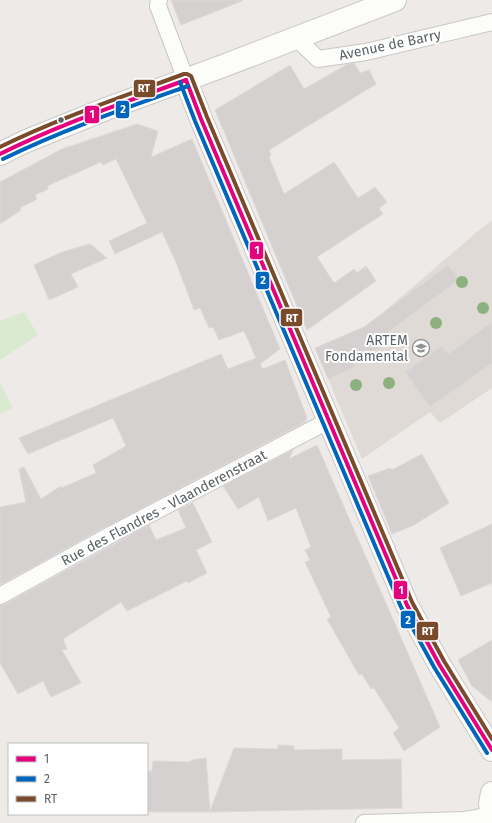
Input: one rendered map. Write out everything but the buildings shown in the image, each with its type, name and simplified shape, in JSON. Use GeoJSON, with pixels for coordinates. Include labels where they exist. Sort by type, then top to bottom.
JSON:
{"type":"FeatureCollection","features":[{"type":"Feature","properties":{"kind":"street"},"geometry":{"type":"LineString","coordinates":[[159,0],[158,6],[204,126],[407,605],[439,664],[492,750]]}},
{"type":"Feature","properties":{"kind":"street"},"geometry":{"type":"LineString","coordinates":[[0,154],[24,142],[106,109],[395,0]]}},
{"type":"Feature","properties":{"kind":"street","name":"Avenue de Barry"},"geometry":{"type":"LineString","coordinates":[[296,38],[318,58],[366,52],[492,22]]}},
{"type":"Feature","properties":{"kind":"street","name":"Rue des Flandres - Vlaanderenstraat"},"geometry":{"type":"LineString","coordinates":[[0,596],[119,531],[328,421]]}},
{"type":"Feature","properties":{"kind":"street"},"geometry":{"type":"LineString","coordinates":[[364,823],[464,820],[477,818],[492,813],[490,804],[492,793]]}},
{"type":"Feature","properties":{"kind":"shaded area","name":"ARTEM Fondamental"},"geometry":{"type":"Polygon","coordinates":[[[492,221],[492,388],[440,423],[430,412],[362,459],[320,360],[379,336],[372,322],[478,231],[492,221]]]}},
{"type":"Feature","properties":{"kind":"green space"},"geometry":{"type":"Polygon","coordinates":[[[24,312],[38,335],[0,360],[0,321],[24,312]]]}},
{"type":"Feature","properties":{"kind":"green space"},"geometry":{"type":"Polygon","coordinates":[[[0,382],[13,408],[0,414],[0,382]]]}},
{"type":"Feature","properties":{"kind":"transit line","name":"RT"},"geometry":{"type":"LineString","coordinates":[[0,147],[68,117],[184,74],[191,76],[412,602],[444,661],[492,739]]}},
{"type":"Feature","properties":{"kind":"transit line","name":"1"},"geometry":{"type":"LineString","coordinates":[[186,80],[201,119],[407,605],[439,664],[492,750]]}},
{"type":"Feature","properties":{"kind":"transit line","name":"1"},"geometry":{"type":"LineString","coordinates":[[0,154],[69,123],[186,80]]}},
{"type":"Feature","properties":{"kind":"transit line","name":"2"},"geometry":{"type":"LineString","coordinates":[[180,82],[195,121],[401,607],[434,667],[487,753]]}},
{"type":"Feature","properties":{"kind":"transit line","name":"2"},"geometry":{"type":"LineString","coordinates":[[3,159],[71,129],[188,86]]}},
{"type":"Feature","properties":{"kind":"place","name":"ARTEM Fondamental"},"geometry":{"type":"Point","coordinates":[421,348]}}]}
